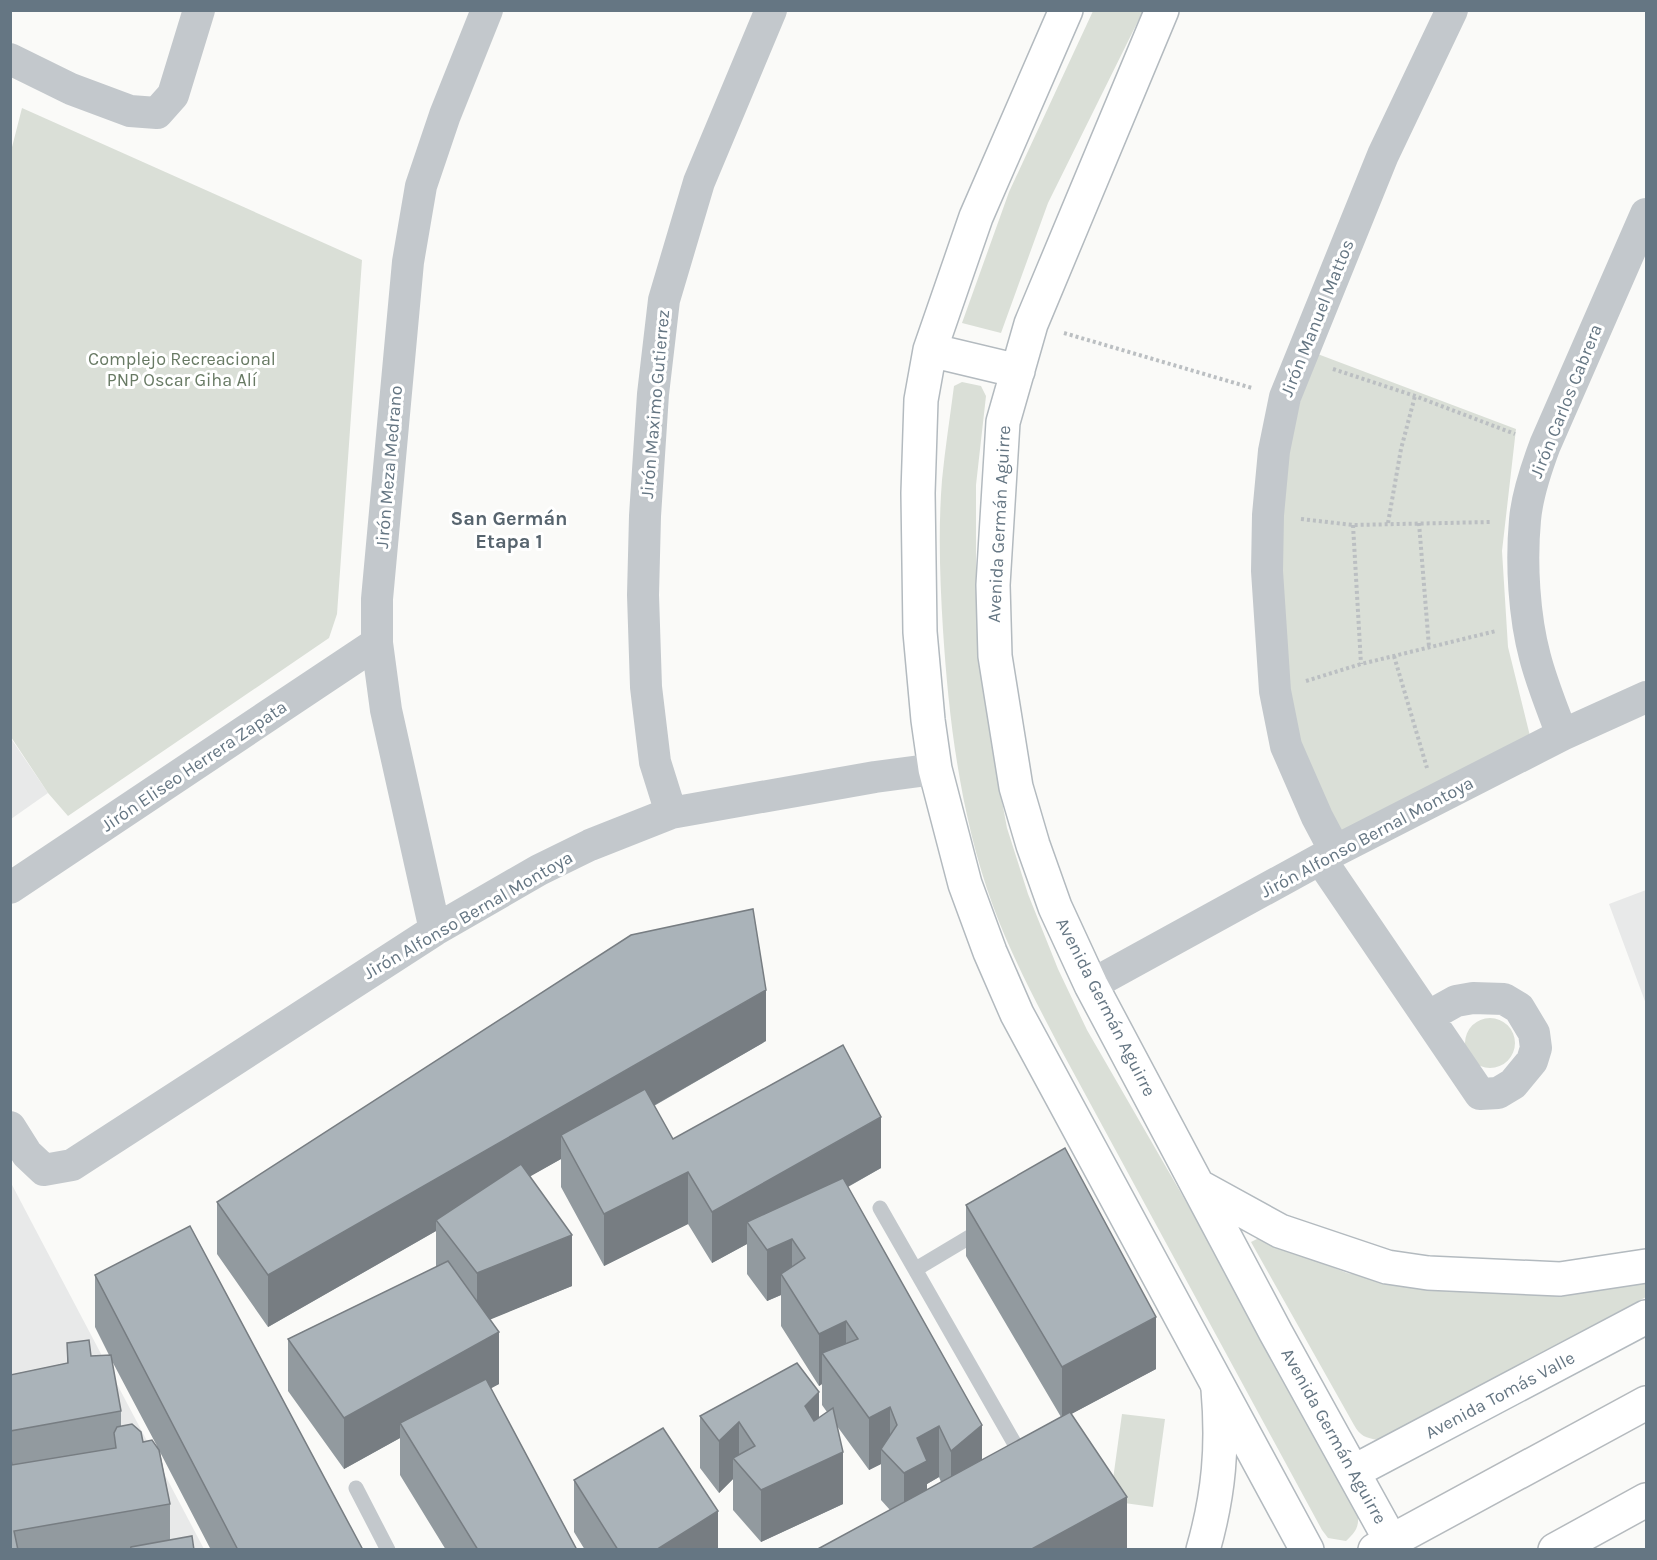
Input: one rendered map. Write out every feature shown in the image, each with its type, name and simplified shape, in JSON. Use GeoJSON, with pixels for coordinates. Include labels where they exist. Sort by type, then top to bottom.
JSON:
{"type":"FeatureCollection","features":[{"type":"Feature","properties":{"kind":"main road"},"geometry":{"type":"LineString","coordinates":[[1066,10],[976,217],[930,350],[921,400],[918,493],[920,632],[935,769],[965,884],[990,952],[1017,1014],[1093,1167],[1306,1550]]}},
{"type":"Feature","properties":{"kind":"main road","name":"Avenida Germán Aguirre"},"geometry":{"type":"LineString","coordinates":[[1162,10],[1031,324],[1003,422],[993,585],[995,656],[1017,787],[1033,845],[1055,907],[1091,985],[1276,1334],[1353,1472],[1388,1546]]}},
{"type":"Feature","properties":{"kind":"main road"},"geometry":{"type":"LineString","coordinates":[[930,350],[1018,371]]}},
{"type":"Feature","properties":{"kind":"main road"},"geometry":{"type":"LineString","coordinates":[[1200,1187],[1280,1231],[1387,1267],[1428,1274],[1560,1279],[1647,1266]]}},
{"type":"Feature","properties":{"kind":"main road","name":"Avenida Tomás Valle"},"geometry":{"type":"LineString","coordinates":[[1353,1472],[1647,1317]]}},
{"type":"Feature","properties":{"kind":"main road"},"geometry":{"type":"LineString","coordinates":[[1203,1550],[1213,1513],[1220,1461],[1218,1389]]}},
{"type":"Feature","properties":{"kind":"main road"},"geometry":{"type":"LineString","coordinates":[[1388,1546],[1647,1403]]}},
{"type":"Feature","properties":{"kind":"main road"},"geometry":{"type":"LineString","coordinates":[[1555,1550],[1647,1500]]}},
{"type":"Feature","properties":{"kind":"street"},"geometry":{"type":"LineString","coordinates":[[10,59],[81,93],[130,111],[157,113],[172,95],[199,10]]}},
{"type":"Feature","properties":{"kind":"street","name":"Jirón Meza Medrano"},"geometry":{"type":"LineString","coordinates":[[435,930],[386,710],[376,644],[377,599],[408,262],[421,186],[445,115],[487,10]]}},
{"type":"Feature","properties":{"kind":"street","name":"Jirón Maximo Gutierrez"},"geometry":{"type":"LineString","coordinates":[[671,813],[655,762],[646,687],[643,595],[652,394],[663,300],[699,182],[771,10]]}},
{"type":"Feature","properties":{"kind":"street","name":"Jirón Manuel Mattos"},"geometry":{"type":"LineString","coordinates":[[1429,1016],[1328,855],[1317,817],[1286,746],[1275,691],[1268,571],[1269,515],[1274,451],[1285,397],[1383,155],[1452,10]]}},
{"type":"Feature","properties":{"kind":"street","name":"Jirón Carlos Cabrera"},"geometry":{"type":"LineString","coordinates":[[1562,735],[1535,656],[1529,623],[1525,595],[1524,520],[1536,468],[1545,445],[1644,226]]}},
{"type":"Feature","properties":{"kind":"street","name":"Jirón Eliseo Herrera Zapata"},"geometry":{"type":"LineString","coordinates":[[10,888],[376,644]]}},
{"type":"Feature","properties":{"kind":"street","name":"Jirón Alfonso Bernal Montoya"},"geometry":{"type":"LineString","coordinates":[[1091,985],[1328,855],[1562,735],[1647,697]]}},
{"type":"Feature","properties":{"kind":"street","name":"Jirón Alfonso Bernal Montoya"},"geometry":{"type":"LineString","coordinates":[[10,1127],[27,1154],[44,1170],[72,1165],[435,930],[539,870],[590,844],[671,813],[875,777],[935,769]]}},
{"type":"Feature","properties":{"kind":"lane"},"geometry":{"type":"LineString","coordinates":[[880,1208],[1016,1446]]}},
{"type":"Feature","properties":{"kind":"lane"},"geometry":{"type":"LineString","coordinates":[[916,1269],[997,1221]]}},
{"type":"Feature","properties":{"kind":"lane"},"geometry":{"type":"LineString","coordinates":[[356,1488],[388,1550]]}},
{"type":"Feature","properties":{"kind":"path"},"geometry":{"type":"LineString","coordinates":[[1031,324],[1285,397]]}},
{"type":"Feature","properties":{"kind":"path"},"geometry":{"type":"LineString","coordinates":[[1300,359],[1415,396],[1545,445]]}},
{"type":"Feature","properties":{"kind":"path"},"geometry":{"type":"LineString","coordinates":[[1388,523],[1401,449],[1415,396]]}},
{"type":"Feature","properties":{"kind":"path"},"geometry":{"type":"LineString","coordinates":[[1269,515],[1353,525],[1524,520]]}},
{"type":"Feature","properties":{"kind":"path"},"geometry":{"type":"LineString","coordinates":[[1419,523],[1429,647]]}},
{"type":"Feature","properties":{"kind":"path"},"geometry":{"type":"LineString","coordinates":[[1353,525],[1361,664]]}},
{"type":"Feature","properties":{"kind":"path"},"geometry":{"type":"LineString","coordinates":[[1275,691],[1361,664],[1529,623]]}},
{"type":"Feature","properties":{"kind":"path"},"geometry":{"type":"LineString","coordinates":[[1394,656],[1438,799]]}},
{"type":"Feature","properties":{"kind":"shaded area"},"geometry":{"type":"Polygon","coordinates":[[[10,737],[48,793],[11,819],[10,819],[10,737]]]}},
{"type":"Feature","properties":{"kind":"shaded area"},"geometry":{"type":"Polygon","coordinates":[[[1646,890],[1646,1004],[1609,904],[1646,890]]]}},
{"type":"Feature","properties":{"kind":"shaded area"},"geometry":{"type":"Polygon","coordinates":[[[10,1181],[32,1223],[204,1549],[11,1549],[10,1181]]]}},
{"type":"Feature","properties":{"kind":"green space"},"geometry":{"type":"Polygon","coordinates":[[[1093,11],[1143,11],[1048,203],[1001,333],[962,323],[1009,192],[1093,11]]]}},
{"type":"Feature","properties":{"kind":"green space","name":"Complejo Recreacional PNP Oscar Giha Alí"},"geometry":{"type":"Polygon","coordinates":[[[22,108],[362,260],[337,614],[329,638],[68,816],[48,793],[11,737],[10,155],[22,108]]]}},
{"type":"Feature","properties":{"kind":"green space"},"geometry":{"type":"Polygon","coordinates":[[[1315,353],[1516,429],[1502,551],[1508,647],[1531,740],[1332,838],[1286,695],[1276,559],[1284,454],[1315,353]]]}},
{"type":"Feature","properties":{"kind":"green space"},"geometry":{"type":"Polygon","coordinates":[[[962,382],[981,386],[986,396],[976,485],[976,584],[980,665],[1007,828],[1028,894],[1058,969],[1087,1030],[1226,1271],[1357,1510],[1357,1527],[1346,1541],[1328,1538],[1322,1530],[1041,1012],[1008,942],[982,873],[958,770],[946,665],[941,593],[942,480],[954,386],[962,382]]]}},
{"type":"Feature","properties":{"kind":"green space"},"geometry":{"type":"Polygon","coordinates":[[[1485,1018],[1495,1018],[1508,1025],[1515,1038],[1515,1048],[1508,1061],[1495,1068],[1485,1068],[1476,1064],[1469,1057],[1465,1048],[1465,1038],[1469,1029],[1476,1022],[1485,1018]]]}},
{"type":"Feature","properties":{"kind":"green space"},"geometry":{"type":"Polygon","coordinates":[[[1259,1238],[1347,1273],[1422,1287],[1480,1293],[1573,1292],[1646,1283],[1646,1297],[1378,1440],[1364,1436],[1354,1425],[1251,1242],[1259,1238]]]}},
{"type":"Feature","properties":{"kind":"green space"},"geometry":{"type":"Polygon","coordinates":[[[1122,1414],[1165,1419],[1153,1507],[1110,1501],[1122,1414]]]}},
{"type":"Feature","properties":{"kind":"building"},"geometry":{"type":"Polygon","coordinates":[[[753,909],[766,990],[268,1275],[217,1202],[631,935],[753,909]]]}},
{"type":"Feature","properties":{"kind":"building"},"geometry":{"type":"Polygon","coordinates":[[[843,1045],[881,1117],[712,1212],[688,1172],[604,1214],[561,1135],[645,1089],[673,1139],[843,1045]]]}},
{"type":"Feature","properties":{"kind":"building"},"geometry":{"type":"Polygon","coordinates":[[[1065,1148],[1156,1317],[1062,1367],[966,1205],[1065,1148]]]}},
{"type":"Feature","properties":{"kind":"building"},"geometry":{"type":"Polygon","coordinates":[[[521,1164],[572,1235],[477,1273],[436,1220],[521,1164]]]}},
{"type":"Feature","properties":{"kind":"building"},"geometry":{"type":"Polygon","coordinates":[[[843,1178],[982,1425],[951,1451],[939,1426],[917,1438],[927,1461],[904,1473],[881,1449],[897,1425],[890,1407],[869,1418],[822,1353],[858,1339],[846,1321],[819,1334],[781,1274],[805,1258],[792,1239],[767,1250],[747,1222],[843,1178]]]}},
{"type":"Feature","properties":{"kind":"building"},"geometry":{"type":"Polygon","coordinates":[[[190,1226],[363,1550],[238,1550],[95,1275],[190,1226]]]}},
{"type":"Feature","properties":{"kind":"building"},"geometry":{"type":"Polygon","coordinates":[[[448,1261],[499,1332],[344,1418],[288,1339],[448,1261]]]}},
{"type":"Feature","properties":{"kind":"building"},"geometry":{"type":"Polygon","coordinates":[[[89,1340],[91,1356],[111,1355],[121,1411],[10,1431],[10,1375],[68,1363],[67,1343],[89,1340]]]}},
{"type":"Feature","properties":{"kind":"building"},"geometry":{"type":"Polygon","coordinates":[[[797,1363],[819,1392],[805,1406],[814,1421],[833,1408],[843,1452],[761,1490],[733,1458],[755,1446],[739,1422],[719,1441],[700,1416],[797,1363]]]}},
{"type":"Feature","properties":{"kind":"building"},"geometry":{"type":"Polygon","coordinates":[[[486,1379],[577,1550],[478,1550],[400,1423],[486,1379]]]}},
{"type":"Feature","properties":{"kind":"building"},"geometry":{"type":"Polygon","coordinates":[[[1070,1412],[1127,1497],[1030,1550],[816,1550],[1070,1412]]]}},
{"type":"Feature","properties":{"kind":"building"},"geometry":{"type":"Polygon","coordinates":[[[132,1424],[141,1432],[143,1442],[152,1440],[159,1450],[170,1504],[14,1531],[18,1550],[10,1550],[10,1455],[12,1465],[116,1448],[114,1433],[117,1427],[132,1424]]]}},
{"type":"Feature","properties":{"kind":"building"},"geometry":{"type":"Polygon","coordinates":[[[663,1428],[718,1511],[656,1550],[618,1550],[574,1480],[663,1428]]]}},
{"type":"Feature","properties":{"kind":"building"},"geometry":{"type":"Polygon","coordinates":[[[192,1536],[194,1550],[130,1550],[131,1547],[192,1536]]]}},
{"type":"Feature","properties":{"kind":"district","name":"San Germán Etapa 1"},"geometry":{"type":"Point","coordinates":[509,530]}}]}
